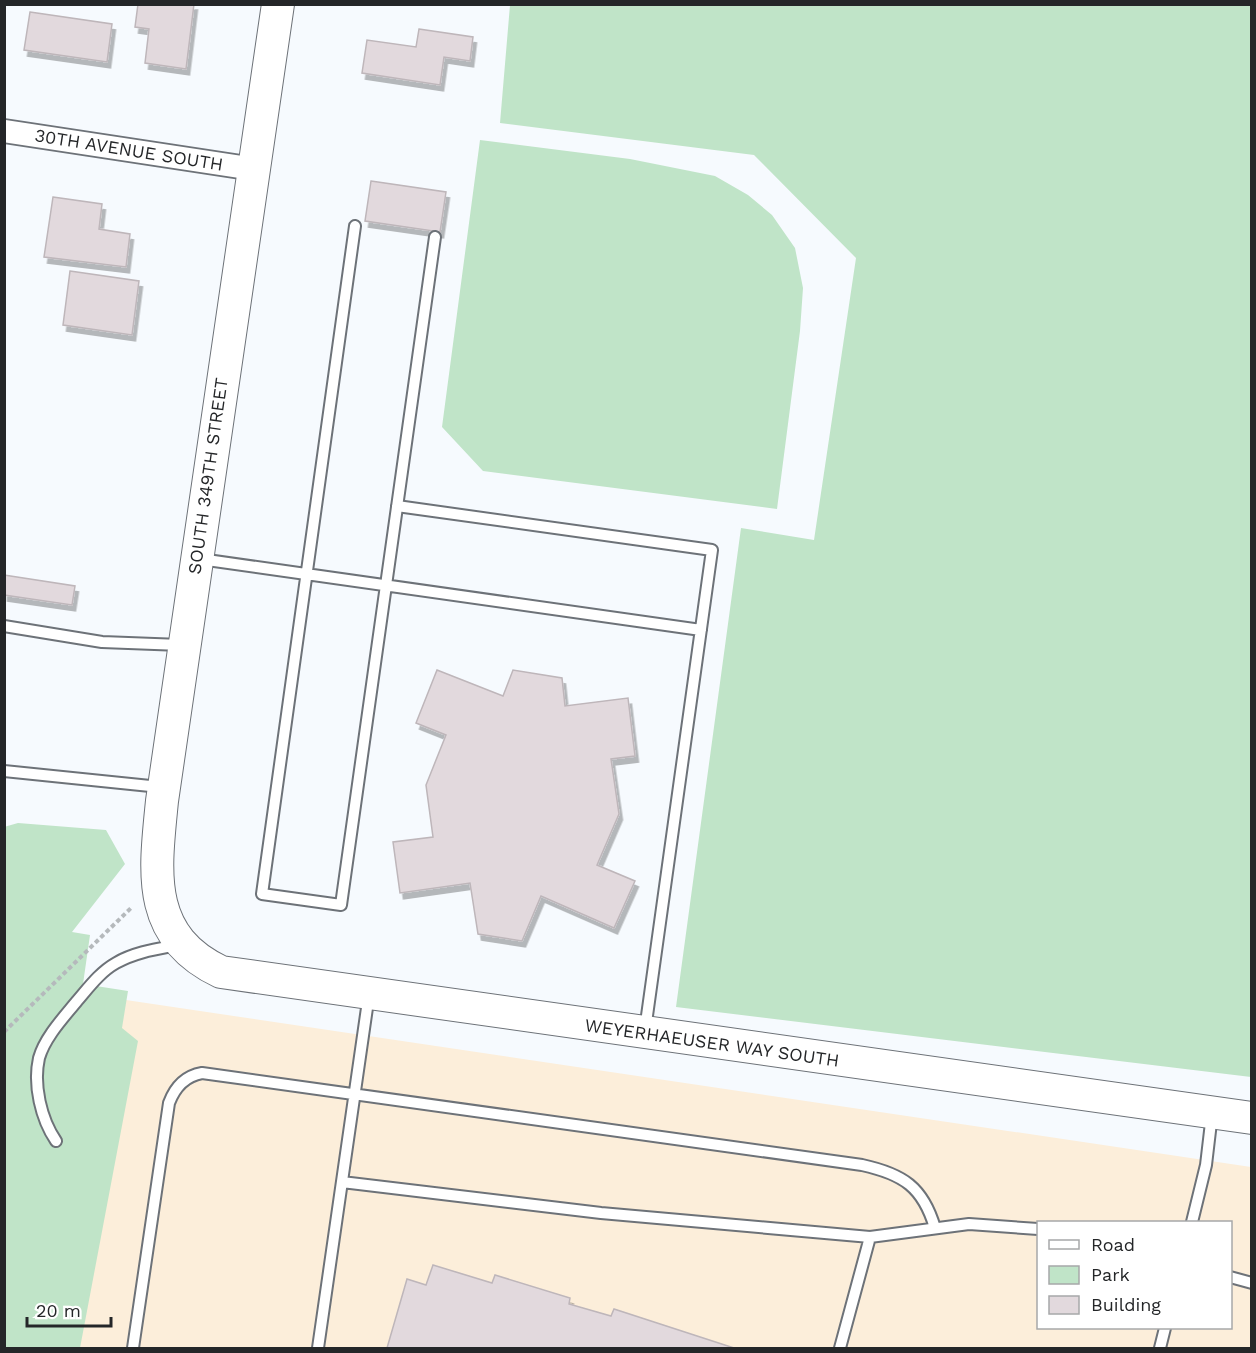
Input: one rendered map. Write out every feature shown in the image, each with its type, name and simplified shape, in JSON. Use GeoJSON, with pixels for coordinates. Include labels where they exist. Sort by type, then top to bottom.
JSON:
{"type":"FeatureCollection","features":[{"type":"Feature","properties":{"kind":"street","name":"SOUTH 349TH STREET"},"geometry":{"type":"LineString","coordinates":[[181,944],[168,925],[160,906],[157,880],[164,787],[278,4]]}},
{"type":"Feature","properties":{"kind":"street","name":"30TH AVENUE SOUTH"},"geometry":{"type":"LineString","coordinates":[[4,131],[254,169]]}},
{"type":"Feature","properties":{"kind":"street","name":"WEYERHAEUSER WAY SOUTH"},"geometry":{"type":"LineString","coordinates":[[181,944],[202,963],[221,972],[1251,1118]]}},
{"type":"Feature","properties":{"kind":"lane"},"geometry":{"type":"LineString","coordinates":[[354,226],[262,894],[341,905],[435,237]]}},
{"type":"Feature","properties":{"kind":"lane"},"geometry":{"type":"LineString","coordinates":[[397,506],[712,550],[645,1033]]}},
{"type":"Feature","properties":{"kind":"lane"},"geometry":{"type":"LineString","coordinates":[[197,559],[701,630]]}},
{"type":"Feature","properties":{"kind":"lane"},"geometry":{"type":"LineString","coordinates":[[4,626],[102,642],[184,645]]}},
{"type":"Feature","properties":{"kind":"lane"},"geometry":{"type":"LineString","coordinates":[[4,771],[164,787]]}},
{"type":"Feature","properties":{"kind":"lane"},"geometry":{"type":"LineString","coordinates":[[56,1142],[49,1130],[38,1094],[39,1058],[48,1040],[102,972],[119,961],[141,952],[181,944]]}},
{"type":"Feature","properties":{"kind":"lane"},"geometry":{"type":"LineString","coordinates":[[318,1348],[369,994]]}},
{"type":"Feature","properties":{"kind":"lane"},"geometry":{"type":"LineString","coordinates":[[134,1348],[169,1102],[181,1083],[193,1075],[202,1073],[884,1169],[904,1179],[917,1190],[929,1207],[935,1228]]}},
{"type":"Feature","properties":{"kind":"lane"},"geometry":{"type":"LineString","coordinates":[[1192,1221],[1206,1165],[1212,1112]]}},
{"type":"Feature","properties":{"kind":"lane"},"geometry":{"type":"LineString","coordinates":[[342,1182],[601,1213],[870,1237],[969,1224],[1037,1229]]}},
{"type":"Feature","properties":{"kind":"lane"},"geometry":{"type":"LineString","coordinates":[[840,1348],[870,1237]]}},
{"type":"Feature","properties":{"kind":"lane"},"geometry":{"type":"LineString","coordinates":[[1232,1278],[1251,1283]]}},
{"type":"Feature","properties":{"kind":"lane"},"geometry":{"type":"LineString","coordinates":[[1160,1348],[1165,1329]]}},
{"type":"Feature","properties":{"kind":"path"},"geometry":{"type":"LineString","coordinates":[[4,1032],[103,937],[157,880]]}},
{"type":"Feature","properties":{"kind":"shaded area"},"geometry":{"type":"Polygon","coordinates":[[[126,1000],[1251,1167],[1251,1348],[68,1348],[126,1000]]]}},
{"type":"Feature","properties":{"kind":"green space"},"geometry":{"type":"Polygon","coordinates":[[[510,5],[1251,5],[1251,1077],[676,1007],[741,528],[814,540],[856,258],[754,155],[500,123],[510,5]]]}},
{"type":"Feature","properties":{"kind":"green space"},"geometry":{"type":"Polygon","coordinates":[[[480,140],[630,159],[715,176],[748,195],[772,215],[795,248],[803,288],[800,331],[777,509],[483,471],[442,427],[480,140]]]}},
{"type":"Feature","properties":{"kind":"green space"},"geometry":{"type":"Polygon","coordinates":[[[18,823],[106,830],[125,864],[72,932],[90,935],[83,984],[128,991],[122,1028],[138,1041],[80,1348],[5,1348],[4,827],[18,823]]]}},
{"type":"Feature","properties":{"kind":"building"},"geometry":{"type":"Polygon","coordinates":[[[138,4],[194,4],[186,69],[145,63],[149,29],[135,27],[138,4]]]}},
{"type":"Feature","properties":{"kind":"building"},"geometry":{"type":"Polygon","coordinates":[[[30,12],[112,24],[107,62],[24,50],[30,12]]]}},
{"type":"Feature","properties":{"kind":"building"},"geometry":{"type":"Polygon","coordinates":[[[419,29],[473,37],[470,61],[444,57],[440,85],[362,73],[367,40],[416,47],[419,29]]]}},
{"type":"Feature","properties":{"kind":"building"},"geometry":{"type":"Polygon","coordinates":[[[371,181],[446,192],[440,232],[365,221],[371,181]]]}},
{"type":"Feature","properties":{"kind":"building"},"geometry":{"type":"Polygon","coordinates":[[[53,197],[102,204],[99,229],[130,234],[126,267],[44,257],[53,197]]]}},
{"type":"Feature","properties":{"kind":"building"},"geometry":{"type":"Polygon","coordinates":[[[70,271],[139,281],[132,335],[63,325],[70,271]]]}},
{"type":"Feature","properties":{"kind":"building"},"geometry":{"type":"Polygon","coordinates":[[[4,575],[75,586],[72,605],[4,595],[4,575]]]}},
{"type":"Feature","properties":{"kind":"building"},"geometry":{"type":"Polygon","coordinates":[[[437,670],[503,696],[513,670],[562,678],[565,706],[628,698],[635,756],[611,759],[619,814],[597,865],[635,881],[614,928],[541,896],[522,941],[478,934],[470,883],[400,893],[393,842],[433,837],[426,785],[446,735],[416,723],[437,670]]]}},
{"type":"Feature","properties":{"kind":"building"},"geometry":{"type":"Polygon","coordinates":[[[433,1265],[492,1283],[495,1275],[570,1298],[569,1304],[611,1316],[614,1309],[734,1348],[387,1348],[407,1279],[426,1285],[433,1265]]]}}]}
